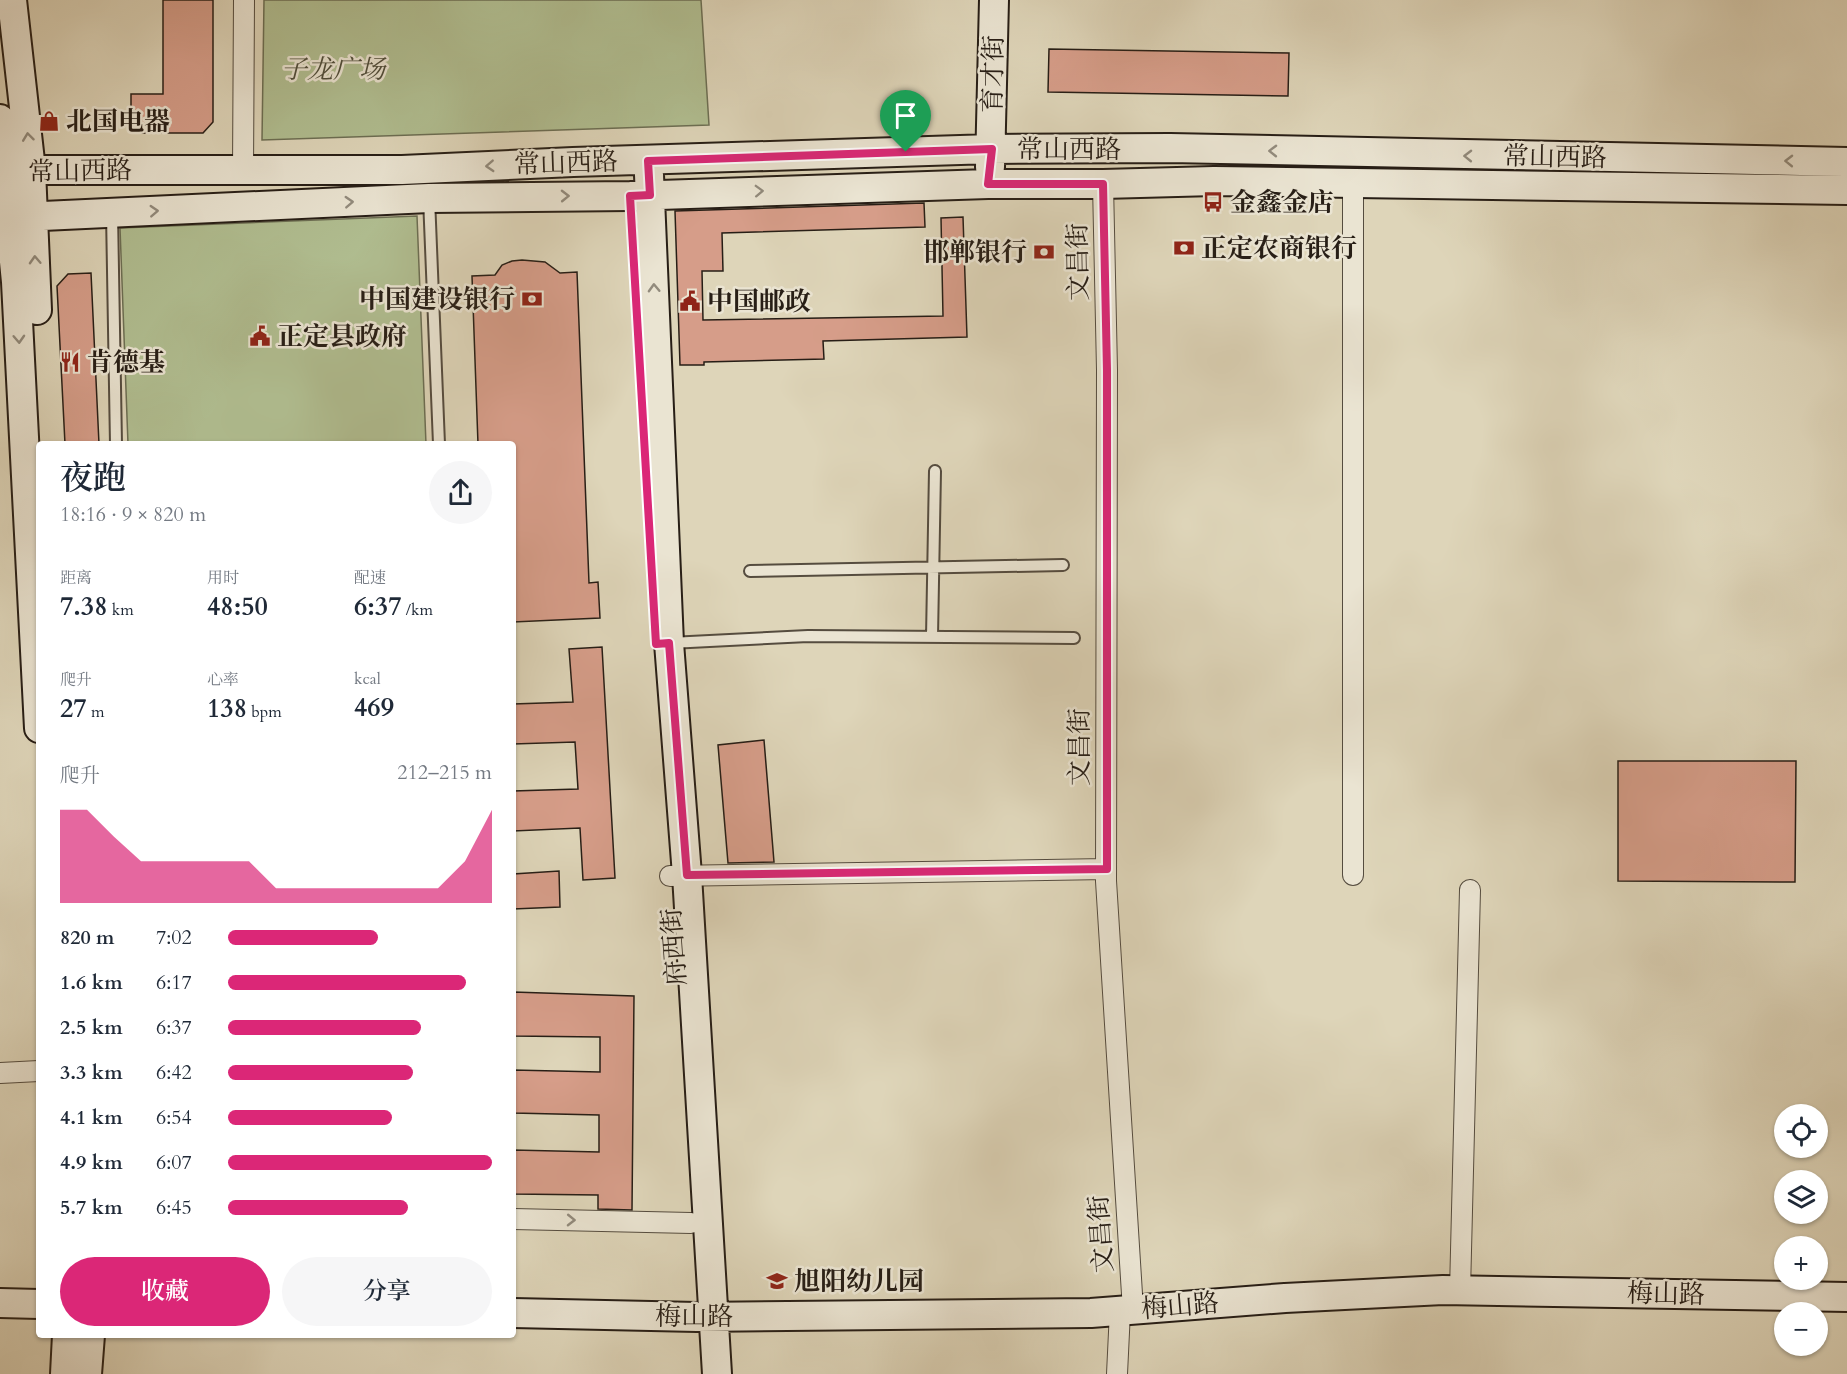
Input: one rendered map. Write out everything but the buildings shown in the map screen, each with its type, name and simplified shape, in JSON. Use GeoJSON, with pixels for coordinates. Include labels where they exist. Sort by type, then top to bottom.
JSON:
{"type":"FeatureCollection","features":[{"type":"Feature","properties":{"kind":"main road"},"geometry":{"type":"LineString","coordinates":[[12,0],[12,173],[36,664]]}},
{"type":"Feature","properties":{"kind":"main road","name":"育才街"},"geometry":{"type":"LineString","coordinates":[[988,184],[992,149],[994,0]]}},
{"type":"Feature","properties":{"kind":"main road"},"geometry":{"type":"LineString","coordinates":[[0,120],[12,173]]}},
{"type":"Feature","properties":{"kind":"main road","name":"常山西路"},"geometry":{"type":"LineString","coordinates":[[12,173],[402,170],[573,162],[992,149],[1170,148],[1847,162]]}},
{"type":"Feature","properties":{"kind":"main road","name":"府西街"},"geometry":{"type":"LineString","coordinates":[[637,161],[663,644],[679,876],[691,1223],[705,1317],[700,1374]]}},
{"type":"Feature","properties":{"kind":"main road","name":"常山西路"},"geometry":{"type":"LineString","coordinates":[[15,217],[429,198],[640,195],[988,184],[1214,181],[1847,190]]}},
{"type":"Feature","properties":{"kind":"main road"},"geometry":{"type":"LineString","coordinates":[[15,217],[44,441]]}},
{"type":"Feature","properties":{"kind":"main road"},"geometry":{"type":"LineString","coordinates":[[679,876],[705,1317],[717,1374]]}},
{"type":"Feature","properties":{"kind":"main road","name":"梅山路"},"geometry":{"type":"LineString","coordinates":[[516,1313],[705,1317],[1127,1310],[1285,1298],[1460,1291],[1847,1297]]}},
{"type":"Feature","properties":{"kind":"main road"},"geometry":{"type":"LineString","coordinates":[[0,1303],[36,1304]]}},
{"type":"Feature","properties":{"kind":"main road"},"geometry":{"type":"LineString","coordinates":[[65,1374],[67,1338]]}},
{"type":"Feature","properties":{"kind":"main road"},"geometry":{"type":"LineString","coordinates":[[87,1374],[90,1338]]}},
{"type":"Feature","properties":{"kind":"street"},"geometry":{"type":"LineString","coordinates":[[243,170],[244,0]]}},
{"type":"Feature","properties":{"kind":"street"},"geometry":{"type":"LineString","coordinates":[[1353,183],[1353,875]]}},
{"type":"Feature","properties":{"kind":"street","name":"文昌街"},"geometry":{"type":"LineString","coordinates":[[1103,184],[1107,370],[1107,869],[1127,1310],[1117,1374]]}},
{"type":"Feature","properties":{"kind":"street"},"geometry":{"type":"LineString","coordinates":[[679,876],[1107,869]]}},
{"type":"Feature","properties":{"kind":"street"},"geometry":{"type":"LineString","coordinates":[[1460,1291],[1470,891]]}},
{"type":"Feature","properties":{"kind":"street"},"geometry":{"type":"LineString","coordinates":[[0,1073],[36,1071]]}},
{"type":"Feature","properties":{"kind":"street"},"geometry":{"type":"LineString","coordinates":[[516,1219],[691,1223]]}},
{"type":"Feature","properties":{"kind":"lane"},"geometry":{"type":"LineString","coordinates":[[429,198],[439,441]]}},
{"type":"Feature","properties":{"kind":"lane"},"geometry":{"type":"LineString","coordinates":[[112,212],[116,441]]}},
{"type":"Feature","properties":{"kind":"lane"},"geometry":{"type":"LineString","coordinates":[[932,637],[934,471]]}},
{"type":"Feature","properties":{"kind":"lane"},"geometry":{"type":"LineString","coordinates":[[750,570],[1063,565]]}},
{"type":"Feature","properties":{"kind":"lane"},"geometry":{"type":"LineString","coordinates":[[663,644],[808,636],[1074,638]]}},
{"type":"Feature","properties":{"kind":"green space","name":"子龙广场"},"geometry":{"type":"Polygon","coordinates":[[[264,0],[701,0],[709,125],[262,140],[264,0]]]}},
{"type":"Feature","properties":{"kind":"green space","name":"正定县政府"},"geometry":{"type":"Polygon","coordinates":[[[417,216],[426,441],[128,441],[120,228],[417,216]]]}},
{"type":"Feature","properties":{"kind":"place","name":"北国电器"},"geometry":{"type":"Point","coordinates":[49,121]}},
{"type":"Feature","properties":{"kind":"place","name":"金鑫金店"},"geometry":{"type":"Point","coordinates":[1213,202]}},
{"type":"Feature","properties":{"kind":"place","name":"正定农商银行"},"geometry":{"type":"Point","coordinates":[1184,248]}},
{"type":"Feature","properties":{"kind":"place","name":"邯郸银行"},"geometry":{"type":"Point","coordinates":[1044,252]}},
{"type":"Feature","properties":{"kind":"place","name":"中国建设银行"},"geometry":{"type":"Point","coordinates":[532,299]}},
{"type":"Feature","properties":{"kind":"place","name":"中国邮政"},"geometry":{"type":"Point","coordinates":[690,301]}},
{"type":"Feature","properties":{"kind":"place","name":"正定县政府"},"geometry":{"type":"Point","coordinates":[260,336]}},
{"type":"Feature","properties":{"kind":"place","name":"肯德基"},"geometry":{"type":"Point","coordinates":[70,362]}},
{"type":"Feature","properties":{"kind":"place","name":"旭阳幼儿园"},"geometry":{"type":"Point","coordinates":[777,1281]}},
{"type":"Feature","properties":{"kind":"route"},"geometry":{"type":"LineString","coordinates":[[992,149],[988,184],[1103,184],[1107,370],[1107,869],[687,875],[669,643],[656,644],[630,196],[650,195],[648,161],[906,152],[992,149]]}}]}
